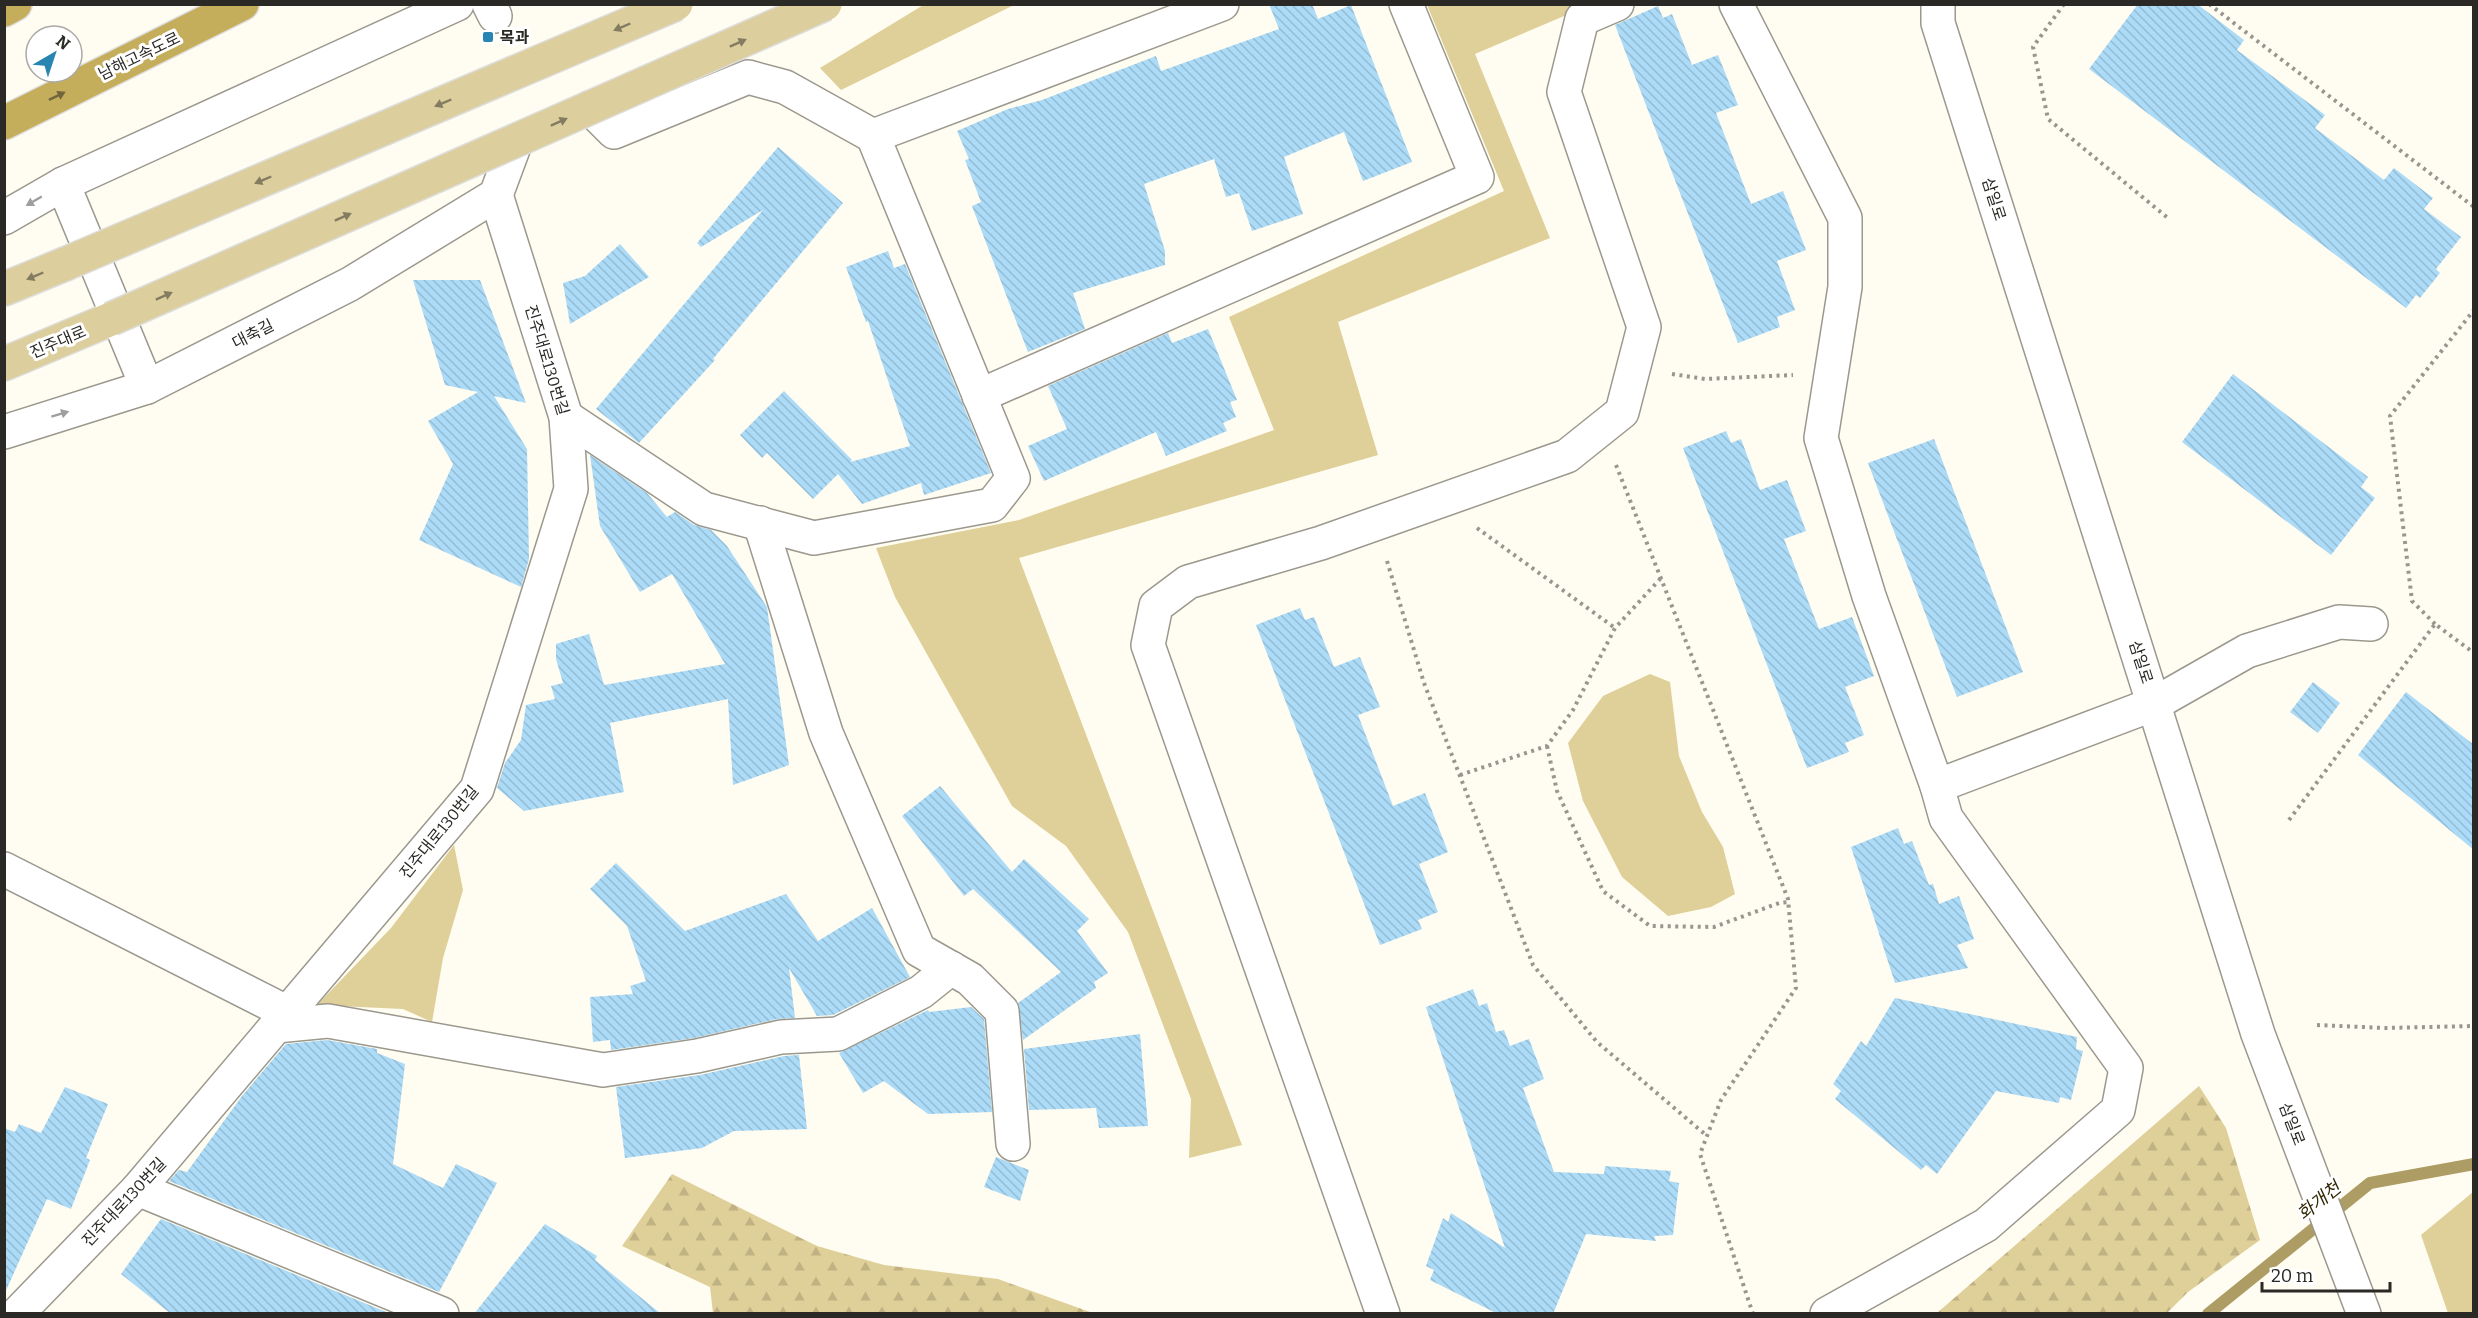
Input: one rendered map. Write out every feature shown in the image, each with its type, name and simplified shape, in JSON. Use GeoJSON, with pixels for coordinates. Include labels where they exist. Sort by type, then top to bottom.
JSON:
{"type":"FeatureCollection","features":[{"type":"Feature","properties":{"kind":"highway"},"geometry":{"type":"LineString","coordinates":[[4,10],[15,4]]}},
{"type":"Feature","properties":{"kind":"highway","name":"남해고속도로"},"geometry":{"type":"LineString","coordinates":[[4,123],[242,4]]}},
{"type":"Feature","properties":{"kind":"main road"},"geometry":{"type":"LineString","coordinates":[[4,289],[676,4]]}},
{"type":"Feature","properties":{"kind":"main road","name":"진주대로"},"geometry":{"type":"LineString","coordinates":[[4,364],[825,4]]}},
{"type":"Feature","properties":{"kind":"street"},"geometry":{"type":"LineString","coordinates":[[4,218],[63,184],[457,4]]}},
{"type":"Feature","properties":{"kind":"street"},"geometry":{"type":"LineString","coordinates":[[873,136],[1222,4]]}},
{"type":"Feature","properties":{"kind":"street"},"geometry":{"type":"LineString","coordinates":[[979,396],[1477,177],[1406,4]]}},
{"type":"Feature","properties":{"kind":"street"},"geometry":{"type":"LineString","coordinates":[[1383,1314],[1148,645],[1156,606],[1188,582],[1375,524],[1567,456],[1622,412],[1644,327],[1564,92],[1582,20],[1617,4]]}},
{"type":"Feature","properties":{"kind":"street"},"geometry":{"type":"LineString","coordinates":[[1736,4],[1845,218],[1845,287],[1821,438],[1869,596],[1938,786],[1946,818],[2126,1068],[2118,1110],[1986,1226],[1827,1314]]}},
{"type":"Feature","properties":{"kind":"street","name":"삼일로"},"geometry":{"type":"LineString","coordinates":[[1938,4],[1938,23],[2258,1034],[2364,1314]]}},
{"type":"Feature","properties":{"kind":"street"},"geometry":{"type":"LineString","coordinates":[[566,417],[704,509],[814,538],[992,505],[1013,478],[873,136],[785,87],[748,77],[614,132],[591,108]]}},
{"type":"Feature","properties":{"kind":"street"},"geometry":{"type":"LineString","coordinates":[[496,195],[516,141]]}},
{"type":"Feature","properties":{"kind":"street"},"geometry":{"type":"LineString","coordinates":[[63,184],[147,387]]}},
{"type":"Feature","properties":{"kind":"street","name":"대축길"},"geometry":{"type":"LineString","coordinates":[[4,432],[147,387],[350,284],[496,195]]}},
{"type":"Feature","properties":{"kind":"street","name":"진주대로130번길"},"geometry":{"type":"LineString","coordinates":[[16,1314],[138,1189],[477,789],[571,489],[566,417],[496,195]]}},
{"type":"Feature","properties":{"kind":"street"},"geometry":{"type":"LineString","coordinates":[[760,523],[826,733],[919,950],[970,979],[1002,1011],[1013,1144]]}},
{"type":"Feature","properties":{"kind":"street"},"geometry":{"type":"LineString","coordinates":[[1938,786],[2154,704],[2247,651],[2339,622],[2371,624]]}},
{"type":"Feature","properties":{"kind":"street"},"geometry":{"type":"LineString","coordinates":[[4,869],[282,1020],[328,1021],[603,1070],[697,1056],[781,1037],[837,1034],[921,992],[951,968]]}},
{"type":"Feature","properties":{"kind":"street"},"geometry":{"type":"LineString","coordinates":[[138,1189],[442,1314]]}},
{"type":"Feature","properties":{"kind":"path"},"geometry":{"type":"LineString","coordinates":[[2064,4],[2033,47],[2048,119],[2169,219]]}},
{"type":"Feature","properties":{"kind":"path"},"geometry":{"type":"LineString","coordinates":[[2209,4],[2474,207]]}},
{"type":"Feature","properties":{"kind":"path"},"geometry":{"type":"LineString","coordinates":[[2474,310],[2390,416],[2412,601],[2435,624],[2474,653]]}},
{"type":"Feature","properties":{"kind":"path"},"geometry":{"type":"LineString","coordinates":[[1633,368],[1705,379],[1804,375],[1832,368]]}},
{"type":"Feature","properties":{"kind":"path"},"geometry":{"type":"LineString","coordinates":[[1602,428],[1788,902],[1796,988],[1721,1100],[1700,1154],[1754,1314]]}},
{"type":"Feature","properties":{"kind":"path"},"geometry":{"type":"LineString","coordinates":[[1440,501],[1615,628]]}},
{"type":"Feature","properties":{"kind":"path"},"geometry":{"type":"LineString","coordinates":[[1375,524],[1424,683],[1533,964],[1597,1042],[1707,1136]]}},
{"type":"Feature","properties":{"kind":"path"},"geometry":{"type":"LineString","coordinates":[[1460,775],[1547,746],[1573,710],[1615,628],[1661,578]]}},
{"type":"Feature","properties":{"kind":"path"},"geometry":{"type":"LineString","coordinates":[[2289,820],[2435,624]]}},
{"type":"Feature","properties":{"kind":"path"},"geometry":{"type":"LineString","coordinates":[[1547,746],[1557,791],[1603,891],[1650,926],[1714,927],[1779,903],[1788,902]]}},
{"type":"Feature","properties":{"kind":"path"},"geometry":{"type":"LineString","coordinates":[[2317,1025],[2385,1028],[2474,1026]]}},
{"type":"Feature","properties":{"kind":"green space"},"geometry":{"type":"Polygon","coordinates":[[[925,4],[1014,5],[841,90],[820,68],[925,4]]]}},
{"type":"Feature","properties":{"kind":"green space"},"geometry":{"type":"Polygon","coordinates":[[[1427,5],[1590,5],[1475,54],[1550,238],[1338,322],[1378,455],[1019,558],[1242,1145],[1189,1158],[1191,1099],[1128,932],[1066,846],[1012,806],[895,597],[876,548],[1019,520],[1274,430],[1229,317],[1504,191],[1427,5]]]}},
{"type":"Feature","properties":{"kind":"green space"},"geometry":{"type":"Polygon","coordinates":[[[1650,674],[1670,682],[1679,756],[1702,812],[1723,847],[1735,894],[1711,907],[1668,916],[1622,877],[1583,801],[1568,743],[1603,696],[1650,674]]]}},
{"type":"Feature","properties":{"kind":"green space"},"geometry":{"type":"Polygon","coordinates":[[[454,845],[463,890],[443,958],[432,1022],[403,1009],[317,1005],[391,928],[454,845]]]}},
{"type":"Feature","properties":{"kind":"green space"},"geometry":{"type":"Polygon","coordinates":[[[2199,1086],[2226,1128],[2260,1240],[2188,1292],[2167,1313],[1937,1313],[2199,1086]]]}},
{"type":"Feature","properties":{"kind":"green space"},"geometry":{"type":"Polygon","coordinates":[[[672,1174],[817,1246],[884,1265],[998,1279],[1093,1313],[713,1313],[710,1287],[622,1246],[672,1174]]]}},
{"type":"Feature","properties":{"kind":"green space"},"geometry":{"type":"Polygon","coordinates":[[[2473,1192],[2473,1313],[2448,1313],[2421,1235],[2473,1192]]]}},
{"type":"Feature","properties":{"kind":"building"},"geometry":{"type":"Polygon","coordinates":[[[1269,4],[1312,4],[1318,19],[1351,5],[1412,162],[1363,181],[1344,132],[1284,157],[1303,214],[1252,231],[1239,193],[1226,197],[1214,159],[1144,184],[1165,251],[1165,265],[1073,293],[1085,329],[1028,352],[972,206],[981,202],[965,160],[969,159],[957,131],[1008,109],[1042,100],[1156,56],[1161,71],[1279,29],[1269,4]]]}},
{"type":"Feature","properties":{"kind":"building"},"geometry":{"type":"Polygon","coordinates":[[[2138,4],[2197,4],[2244,40],[2237,50],[2325,115],[2315,128],[2384,180],[2394,168],[2433,198],[2424,209],[2461,237],[2436,269],[2440,273],[2420,298],[2416,295],[2406,308],[2089,69],[2138,4]]]}},
{"type":"Feature","properties":{"kind":"building"},"geometry":{"type":"Polygon","coordinates":[[[1658,6],[1663,18],[1672,14],[1692,65],[1718,55],[1738,105],[1716,113],[1751,204],[1783,191],[1806,250],[1777,261],[1795,310],[1777,317],[1780,327],[1738,343],[1615,25],[1658,6]]]}},
{"type":"Feature","properties":{"kind":"building"},"geometry":{"type":"Polygon","coordinates":[[[778,147],[843,203],[713,359],[715,360],[639,443],[596,409],[763,210],[701,247],[697,243],[778,147]]]}},
{"type":"Feature","properties":{"kind":"building"},"geometry":{"type":"Polygon","coordinates":[[[620,244],[649,277],[570,324],[563,283],[585,276],[620,244]]]}},
{"type":"Feature","properties":{"kind":"building"},"geometry":{"type":"Polygon","coordinates":[[[888,251],[894,268],[905,264],[991,473],[924,495],[921,483],[862,504],[838,474],[813,499],[767,453],[762,458],[740,435],[784,391],[852,460],[850,462],[910,446],[868,321],[866,322],[846,267],[888,251]]]}},
{"type":"Feature","properties":{"kind":"building"},"geometry":{"type":"Polygon","coordinates":[[[413,280],[480,280],[526,403],[494,396],[527,449],[529,559],[521,587],[419,540],[453,464],[428,421],[478,392],[445,385],[413,280]]]}},
{"type":"Feature","properties":{"kind":"building"},"geometry":{"type":"Polygon","coordinates":[[[1208,329],[1237,400],[1230,402],[1236,417],[1223,423],[1227,431],[1166,456],[1156,432],[1044,481],[1028,446],[1067,429],[1048,386],[1168,333],[1172,343],[1208,329]]]}},
{"type":"Feature","properties":{"kind":"building"},"geometry":{"type":"Polygon","coordinates":[[[2233,374],[2368,477],[2361,487],[2375,498],[2331,555],[2182,442],[2233,374]]]}},
{"type":"Feature","properties":{"kind":"building"},"geometry":{"type":"Polygon","coordinates":[[[1726,431],[1731,443],[1741,439],[1760,490],[1787,480],[1806,531],[1784,539],[1819,629],[1852,617],[1874,676],[1845,687],[1864,735],[1845,743],[1849,752],[1807,768],[1683,448],[1726,431]]]}},
{"type":"Feature","properties":{"kind":"building"},"geometry":{"type":"Polygon","coordinates":[[[1934,439],[2023,672],[1957,697],[1868,463],[1934,439]]]}},
{"type":"Feature","properties":{"kind":"building"},"geometry":{"type":"Polygon","coordinates":[[[590,455],[647,493],[667,517],[675,512],[694,525],[711,530],[727,546],[767,607],[789,765],[733,785],[728,699],[610,723],[624,792],[524,811],[497,788],[505,763],[521,740],[526,705],[555,699],[551,686],[563,683],[556,659],[556,644],[589,634],[604,685],[725,664],[672,574],[640,592],[600,526],[590,455]]]}},
{"type":"Feature","properties":{"kind":"building"},"geometry":{"type":"Polygon","coordinates":[[[1300,608],[1305,620],[1314,617],[1334,667],[1360,657],[1380,707],[1358,715],[1393,806],[1425,793],[1448,852],[1419,864],[1438,912],[1418,920],[1422,929],[1380,945],[1256,625],[1300,608]]]}},
{"type":"Feature","properties":{"kind":"building"},"geometry":{"type":"Polygon","coordinates":[[[2313,682],[2340,703],[2318,733],[2290,712],[2313,682]]]}},
{"type":"Feature","properties":{"kind":"building"},"geometry":{"type":"Polygon","coordinates":[[[2406,692],[2474,745],[2474,850],[2358,755],[2406,692]]]}},
{"type":"Feature","properties":{"kind":"building"},"geometry":{"type":"Polygon","coordinates":[[[940,786],[1012,872],[1024,859],[1089,919],[1077,931],[1108,973],[1094,982],[1096,988],[1023,1040],[1018,1003],[1061,972],[973,889],[964,896],[902,816],[940,786]]]}},
{"type":"Feature","properties":{"kind":"building"},"geometry":{"type":"Polygon","coordinates":[[[1898,828],[1904,844],[1912,841],[1929,885],[1933,884],[1939,904],[1959,896],[1974,939],[1957,945],[1968,968],[1895,983],[1851,847],[1898,828]]]}},
{"type":"Feature","properties":{"kind":"building"},"geometry":{"type":"Polygon","coordinates":[[[616,863],[685,931],[786,894],[818,941],[872,908],[910,977],[833,1015],[817,1016],[789,968],[795,1018],[777,1019],[694,1038],[611,1050],[610,1040],[593,1042],[590,997],[633,994],[630,986],[646,981],[627,926],[590,889],[616,863]]]}},
{"type":"Feature","properties":{"kind":"building"},"geometry":{"type":"Polygon","coordinates":[[[1473,989],[1479,1006],[1487,1003],[1496,1032],[1504,1030],[1510,1046],[1529,1039],[1544,1079],[1523,1088],[1554,1172],[1604,1174],[1605,1166],[1671,1171],[1669,1181],[1679,1183],[1673,1235],[1654,1236],[1656,1241],[1586,1234],[1553,1314],[1498,1314],[1430,1280],[1434,1270],[1426,1266],[1443,1218],[1448,1222],[1451,1213],[1505,1248],[1426,1007],[1473,989]]]}},
{"type":"Feature","properties":{"kind":"building"},"geometry":{"type":"Polygon","coordinates":[[[1895,998],[2077,1037],[2076,1049],[2083,1051],[2071,1100],[2060,1097],[2059,1103],[1996,1091],[1937,1174],[1926,1165],[1921,1170],[1835,1099],[1841,1091],[1833,1084],[1861,1041],[1866,1046],[1895,998]]]}},
{"type":"Feature","properties":{"kind":"building"},"geometry":{"type":"Polygon","coordinates":[[[971,1007],[984,1019],[992,1112],[928,1114],[884,1081],[863,1093],[839,1053],[928,1010],[929,1012],[971,1007]]]}},
{"type":"Feature","properties":{"kind":"building"},"geometry":{"type":"Polygon","coordinates":[[[1140,1034],[1148,1126],[1099,1128],[1096,1108],[1029,1110],[1024,1049],[1140,1034]]]}},
{"type":"Feature","properties":{"kind":"building"},"geometry":{"type":"Polygon","coordinates":[[[327,1040],[377,1049],[377,1053],[405,1064],[393,1164],[443,1188],[456,1164],[497,1183],[439,1292],[169,1181],[179,1170],[187,1172],[242,1096],[286,1044],[327,1040]]]}},
{"type":"Feature","properties":{"kind":"building"},"geometry":{"type":"Polygon","coordinates":[[[799,1055],[807,1129],[734,1131],[702,1148],[625,1158],[616,1087],[700,1075],[784,1056],[799,1055]]]}},
{"type":"Feature","properties":{"kind":"building"},"geometry":{"type":"Polygon","coordinates":[[[65,1087],[108,1104],[86,1158],[90,1160],[71,1209],[47,1199],[4,1295],[4,1128],[15,1132],[19,1124],[41,1133],[65,1087]]]}},
{"type":"Feature","properties":{"kind":"building"},"geometry":{"type":"Polygon","coordinates":[[[996,1157],[1029,1170],[1020,1201],[984,1187],[996,1157]]]}},
{"type":"Feature","properties":{"kind":"building"},"geometry":{"type":"Polygon","coordinates":[[[161,1219],[391,1314],[171,1314],[121,1274],[161,1219]]]}},
{"type":"Feature","properties":{"kind":"building"},"geometry":{"type":"Polygon","coordinates":[[[545,1224],[597,1256],[595,1260],[661,1314],[474,1314],[545,1224]]]}},
{"type":"Feature","properties":{"kind":"waterway","name":"화개천"},"geometry":{"type":"LineString","coordinates":[[2208,1314],[2370,1183],[2474,1164]]}},
{"type":"Feature","properties":{"kind":"place","name":"목과"},"geometry":{"type":"Point","coordinates":[488,37]}}]}
